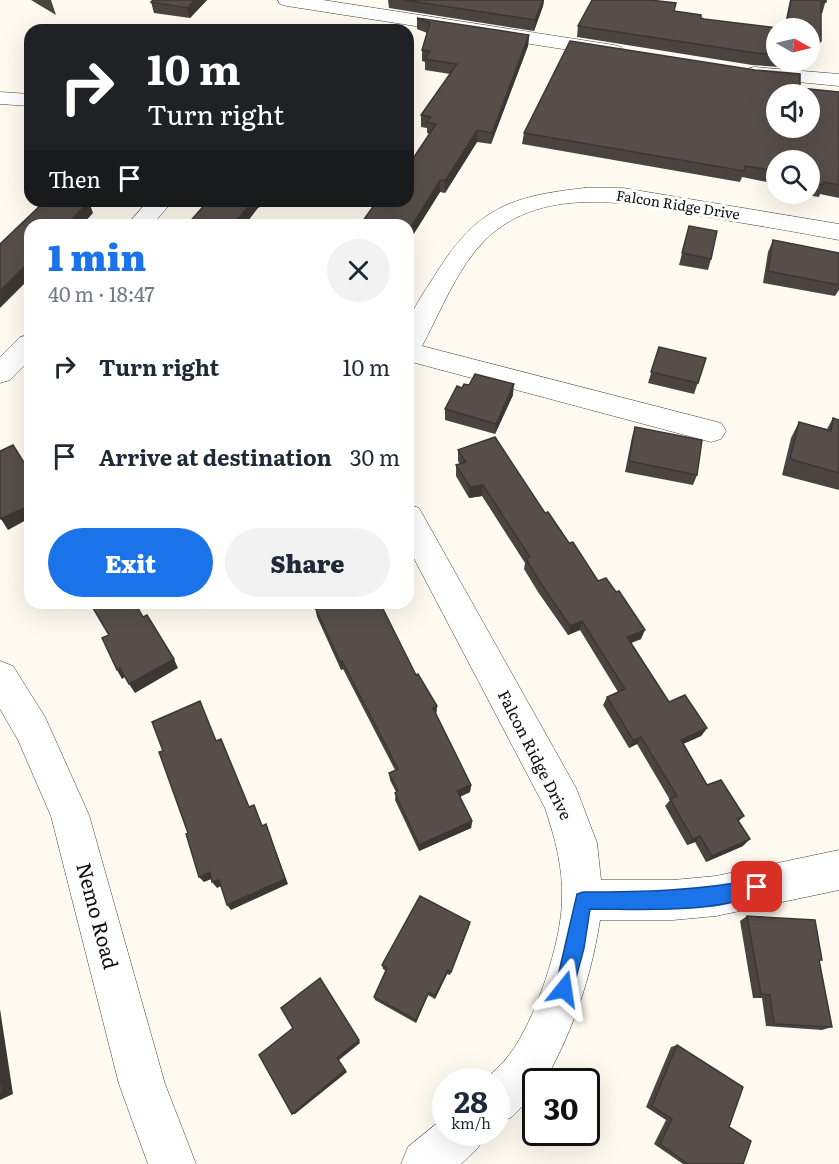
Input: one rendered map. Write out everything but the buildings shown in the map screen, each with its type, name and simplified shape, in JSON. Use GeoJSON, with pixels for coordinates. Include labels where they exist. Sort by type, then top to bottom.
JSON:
{"type":"FeatureCollection","features":[{"type":"Feature","properties":{"kind":"street"},"geometry":{"type":"LineString","coordinates":[[287,0],[335,10],[630,54]]}},
{"type":"Feature","properties":{"kind":"street"},"geometry":{"type":"LineString","coordinates":[[731,69],[839,80]]}},
{"type":"Feature","properties":{"kind":"street"},"geometry":{"type":"LineString","coordinates":[[0,98],[24,100]]}},
{"type":"Feature","properties":{"kind":"street","name":"Falcon Ridge Drive"},"geometry":{"type":"LineString","coordinates":[[414,337],[459,258],[477,234],[524,207],[556,197],[591,194],[623,195],[839,232]]}},
{"type":"Feature","properties":{"kind":"street"},"geometry":{"type":"LineString","coordinates":[[144,219],[156,207]]}},
{"type":"Feature","properties":{"kind":"street"},"geometry":{"type":"LineString","coordinates":[[0,374],[24,350]]}},
{"type":"Feature","properties":{"kind":"street"},"geometry":{"type":"LineString","coordinates":[[414,354],[711,431]]}},
{"type":"Feature","properties":{"kind":"street","name":"Falcon Ridge Drive"},"geometry":{"type":"LineString","coordinates":[[414,528],[562,801],[577,843],[583,900],[575,948],[564,989],[549,1030],[525,1071],[510,1087]]}},
{"type":"Feature","properties":{"kind":"street","name":"Nemo Road"},"geometry":{"type":"LineString","coordinates":[[0,677],[32,729],[70,815],[142,1084],[172,1164]]}},
{"type":"Feature","properties":{"kind":"street"},"geometry":{"type":"LineString","coordinates":[[583,900],[673,900],[716,896],[839,870]]}},
{"type":"Feature","properties":{"kind":"street"},"geometry":{"type":"LineString","coordinates":[[425,1164],[446,1146]]}},
{"type":"Feature","properties":{"kind":"route"},"geometry":{"type":"LineString","coordinates":[[564,989],[575,948],[583,900],[673,900],[716,896],[757,887]]}}]}
